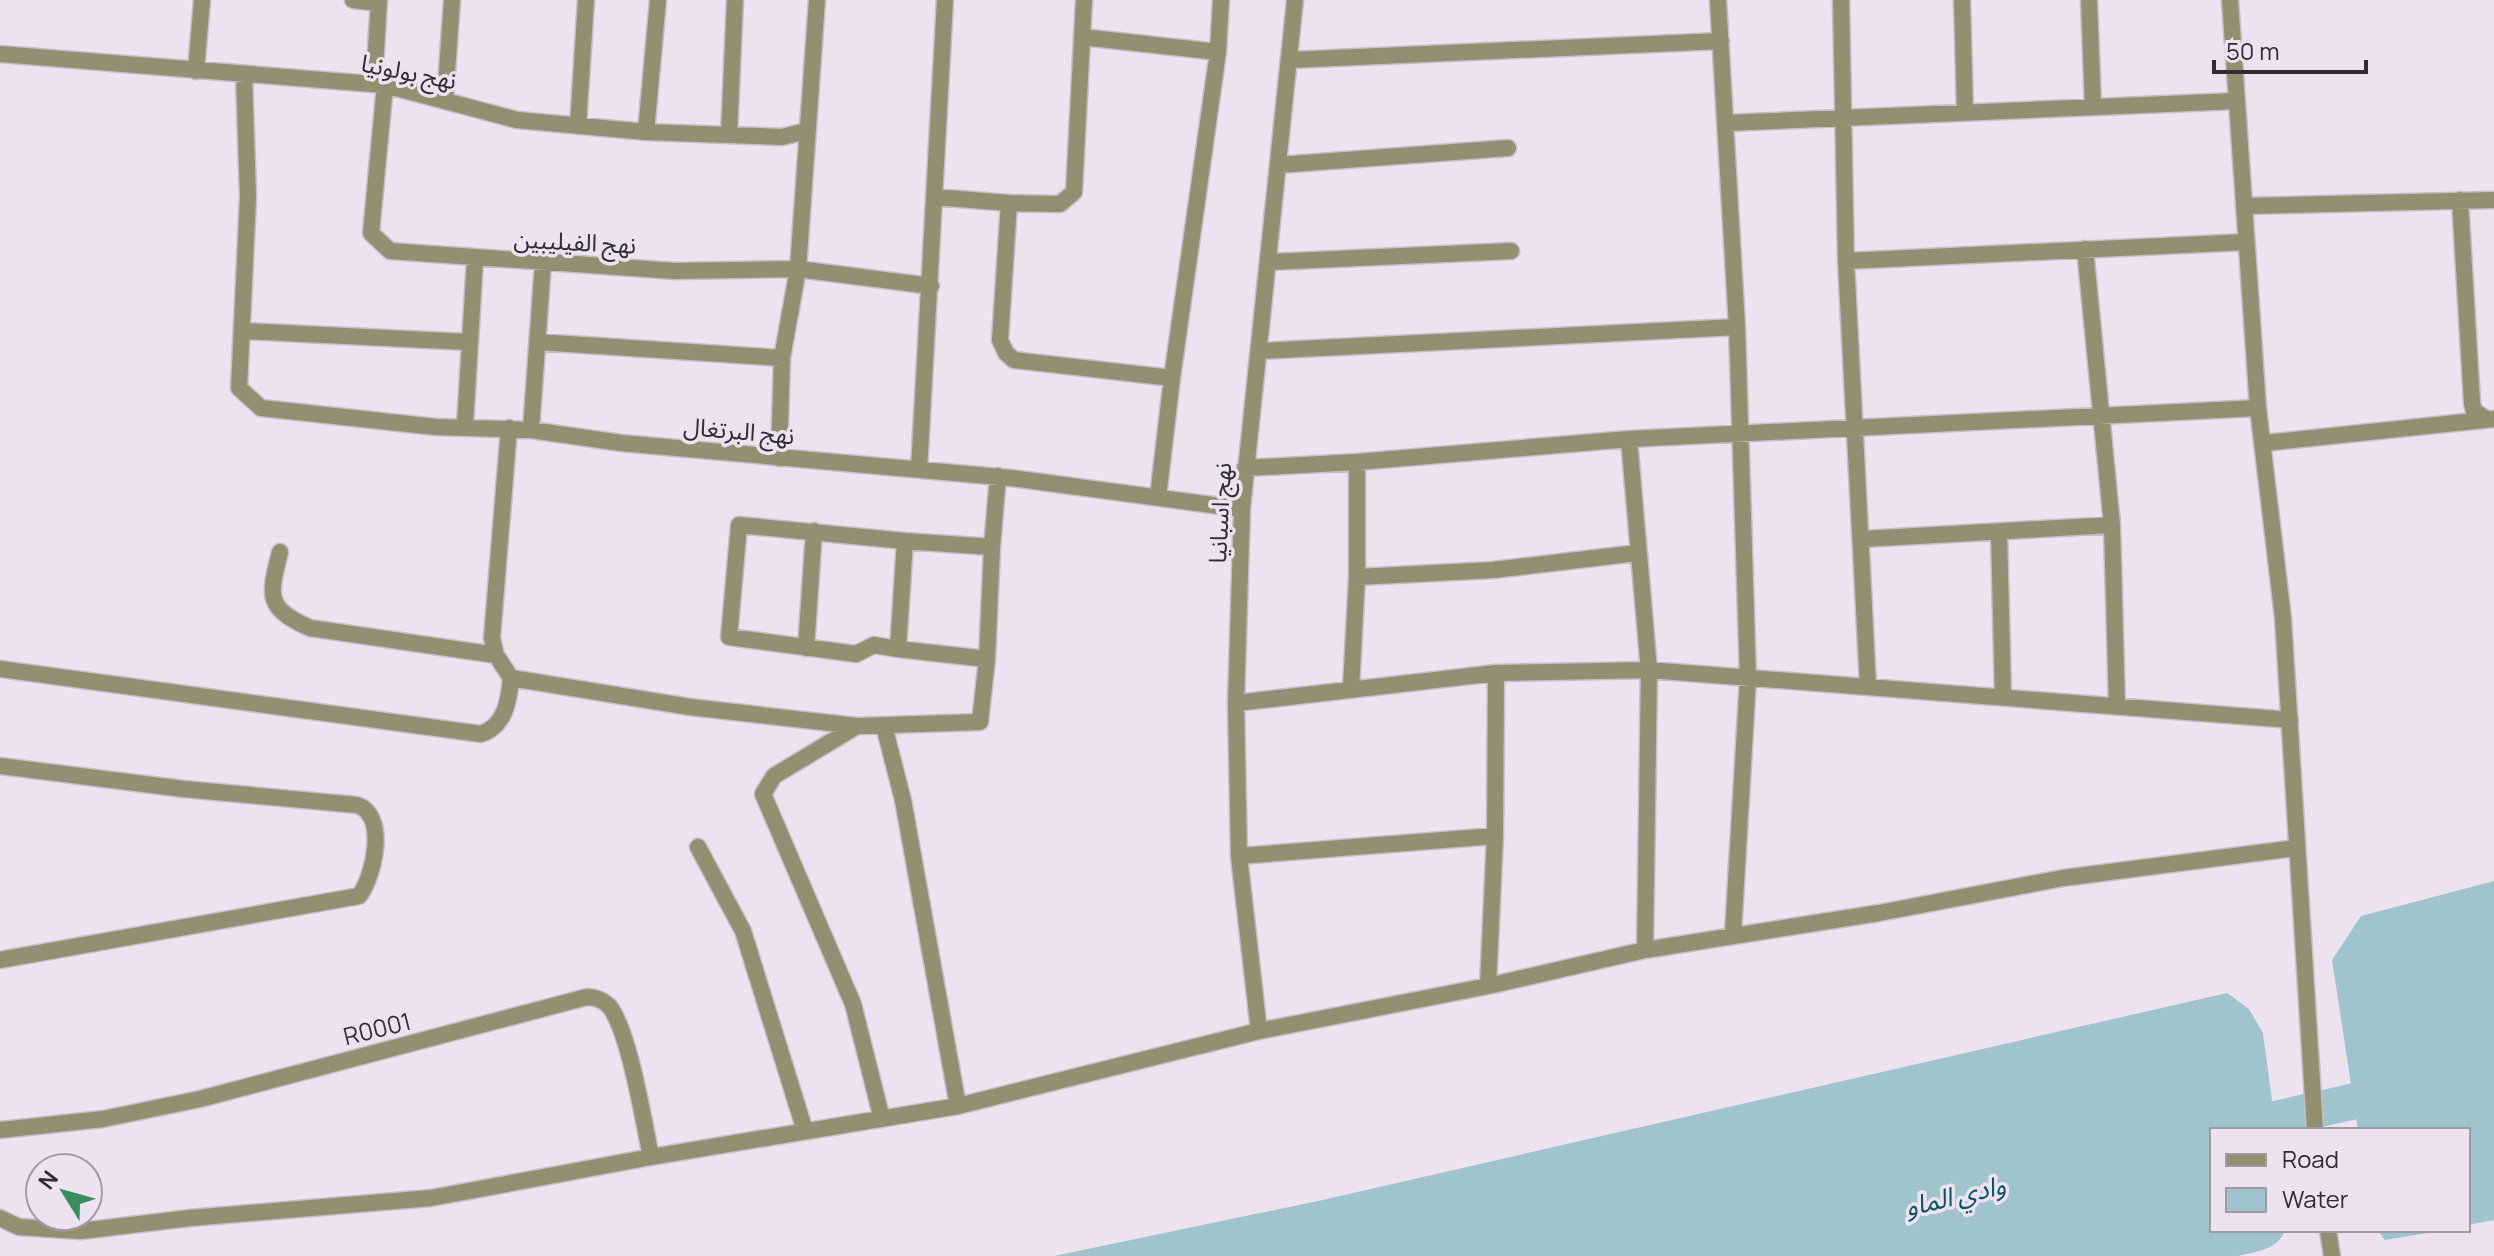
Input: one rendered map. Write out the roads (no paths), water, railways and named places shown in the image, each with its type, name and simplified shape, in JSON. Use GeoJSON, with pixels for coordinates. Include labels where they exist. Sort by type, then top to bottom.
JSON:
{"type":"FeatureCollection","features":[{"type":"Feature","properties":{"kind":"street"},"geometry":{"type":"LineString","coordinates":[[196,71],[202,0]]}},
{"type":"Feature","properties":{"kind":"street"},"geometry":{"type":"LineString","coordinates":[[353,0],[378,1],[380,85]]}},
{"type":"Feature","properties":{"kind":"street"},"geometry":{"type":"LineString","coordinates":[[445,100],[452,0]]}},
{"type":"Feature","properties":{"kind":"street"},"geometry":{"type":"LineString","coordinates":[[578,126],[586,0]]}},
{"type":"Feature","properties":{"kind":"street"},"geometry":{"type":"LineString","coordinates":[[646,132],[658,0]]}},
{"type":"Feature","properties":{"kind":"street"},"geometry":{"type":"LineString","coordinates":[[729,135],[735,0]]}},
{"type":"Feature","properties":{"kind":"street"},"geometry":{"type":"LineString","coordinates":[[779,458],[782,358],[798,269],[817,0]]}},
{"type":"Feature","properties":{"kind":"street"},"geometry":{"type":"LineString","coordinates":[[919,470],[945,0]]}},
{"type":"Feature","properties":{"kind":"street"},"geometry":{"type":"LineString","coordinates":[[934,197],[1060,204],[1074,192],[1084,0]]}},
{"type":"Feature","properties":{"kind":"street"},"geometry":{"type":"LineString","coordinates":[[1158,497],[1218,52],[1221,0]]}},
{"type":"Feature","properties":{"kind":"street","name":"نهج اسبانيا"},"geometry":{"type":"LineString","coordinates":[[1259,1031],[1239,856],[1236,703],[1242,509],[1295,0]]}},
{"type":"Feature","properties":{"kind":"street"},"geometry":{"type":"LineString","coordinates":[[1718,0],[1737,327],[1748,678],[1733,934]]}},
{"type":"Feature","properties":{"kind":"street"},"geometry":{"type":"LineString","coordinates":[[1841,0],[1846,261],[1863,539],[1868,685]]}},
{"type":"Feature","properties":{"kind":"street"},"geometry":{"type":"LineString","coordinates":[[1962,0],[1965,112]]}},
{"type":"Feature","properties":{"kind":"street"},"geometry":{"type":"LineString","coordinates":[[2089,0],[2093,107]]}},
{"type":"Feature","properties":{"kind":"street"},"geometry":{"type":"LineString","coordinates":[[2230,0],[2258,408],[2277,547],[2315,1128]]}},
{"type":"Feature","properties":{"kind":"street"},"geometry":{"type":"LineString","coordinates":[[1082,37],[1218,52]]}},
{"type":"Feature","properties":{"kind":"street"},"geometry":{"type":"LineString","coordinates":[[1290,60],[1721,41]]}},
{"type":"Feature","properties":{"kind":"street","name":"نهج بولونيا"},"geometry":{"type":"LineString","coordinates":[[0,54],[380,85],[445,100],[487,115],[578,126],[729,135],[791,136],[806,131]]}},
{"type":"Feature","properties":{"kind":"street"},"geometry":{"type":"LineString","coordinates":[[244,75],[248,197],[243,331],[468,342]]}},
{"type":"Feature","properties":{"kind":"street","name":"نهج الفيليبين"},"geometry":{"type":"LineString","coordinates":[[380,85],[371,233],[390,251],[675,271],[798,269],[931,286]]}},
{"type":"Feature","properties":{"kind":"street"},"geometry":{"type":"LineString","coordinates":[[1726,123],[2236,101]]}},
{"type":"Feature","properties":{"kind":"street"},"geometry":{"type":"LineString","coordinates":[[1278,165],[1508,148]]}},
{"type":"Feature","properties":{"kind":"street"},"geometry":{"type":"LineString","coordinates":[[2460,200],[2472,403],[2474,411],[2490,419]]}},
{"type":"Feature","properties":{"kind":"street"},"geometry":{"type":"LineString","coordinates":[[2244,206],[2494,200]]}},
{"type":"Feature","properties":{"kind":"street"},"geometry":{"type":"LineString","coordinates":[[1009,203],[1000,340],[1006,353],[1014,360],[1172,378]]}},
{"type":"Feature","properties":{"kind":"street"},"geometry":{"type":"LineString","coordinates":[[1846,261],[2246,242]]}},
{"type":"Feature","properties":{"kind":"street"},"geometry":{"type":"LineString","coordinates":[[2085,249],[2099,418],[2112,525],[2117,706]]}},
{"type":"Feature","properties":{"kind":"street"},"geometry":{"type":"LineString","coordinates":[[1268,262],[1511,251]]}},
{"type":"Feature","properties":{"kind":"street"},"geometry":{"type":"LineString","coordinates":[[465,425],[475,259]]}},
{"type":"Feature","properties":{"kind":"street"},"geometry":{"type":"LineString","coordinates":[[531,430],[543,263]]}},
{"type":"Feature","properties":{"kind":"street"},"geometry":{"type":"LineString","coordinates":[[1260,351],[1737,327]]}},
{"type":"Feature","properties":{"kind":"street","name":"نهج البرتغال"},"geometry":{"type":"LineString","coordinates":[[243,331],[239,388],[261,408],[436,427],[465,425],[531,430],[621,443],[998,476],[1120,495],[1242,509]]}},
{"type":"Feature","properties":{"kind":"street"},"geometry":{"type":"LineString","coordinates":[[538,342],[782,358]]}},
{"type":"Feature","properties":{"kind":"street"},"geometry":{"type":"LineString","coordinates":[[1245,468],[1357,462],[1629,439],[2258,408]]}},
{"type":"Feature","properties":{"kind":"street"},"geometry":{"type":"LineString","coordinates":[[2264,443],[2490,419]]}},
{"type":"Feature","properties":{"kind":"street"},"geometry":{"type":"LineString","coordinates":[[0,669],[481,734],[497,724],[508,704],[511,678],[496,655],[492,638],[509,428]]}},
{"type":"Feature","properties":{"kind":"street"},"geometry":{"type":"LineString","coordinates":[[1629,439],[1649,670],[1645,950]]}},
{"type":"Feature","properties":{"kind":"street"},"geometry":{"type":"LineString","coordinates":[[1351,688],[1357,577],[1357,462]]}},
{"type":"Feature","properties":{"kind":"street"},"geometry":{"type":"LineString","coordinates":[[511,678],[690,707],[857,726],[980,722],[998,476]]}},
{"type":"Feature","properties":{"kind":"street"},"geometry":{"type":"LineString","coordinates":[[987,659],[874,645],[856,654],[729,637],[739,525],[992,547]]}},
{"type":"Feature","properties":{"kind":"street"},"geometry":{"type":"LineString","coordinates":[[1863,539],[2112,525]]}},
{"type":"Feature","properties":{"kind":"street"},"geometry":{"type":"LineString","coordinates":[[806,648],[814,531]]}},
{"type":"Feature","properties":{"kind":"street"},"geometry":{"type":"LineString","coordinates":[[1999,532],[2003,696]]}},
{"type":"Feature","properties":{"kind":"street"},"geometry":{"type":"LineString","coordinates":[[898,649],[905,541]]}},
{"type":"Feature","properties":{"kind":"street"},"geometry":{"type":"LineString","coordinates":[[280,552],[271,588],[273,605],[289,619],[310,628],[496,655]]}},
{"type":"Feature","properties":{"kind":"street"},"geometry":{"type":"LineString","coordinates":[[1357,577],[1493,570],[1637,553]]}},
{"type":"Feature","properties":{"kind":"street"},"geometry":{"type":"LineString","coordinates":[[1236,703],[1496,673],[1649,670],[2290,720]]}},
{"type":"Feature","properties":{"kind":"street"},"geometry":{"type":"LineString","coordinates":[[1488,986],[1495,836],[1496,673]]}},
{"type":"Feature","properties":{"kind":"street"},"geometry":{"type":"LineString","coordinates":[[857,726],[774,776],[763,794],[853,1004],[882,1119]]}},
{"type":"Feature","properties":{"kind":"street"},"geometry":{"type":"LineString","coordinates":[[884,726],[903,800],[958,1106]]}},
{"type":"Feature","properties":{"kind":"street"},"geometry":{"type":"LineString","coordinates":[[0,766],[169,788],[357,805],[366,808],[375,818],[376,829],[365,887],[359,896],[0,960]]}},
{"type":"Feature","properties":{"kind":"street"},"geometry":{"type":"LineString","coordinates":[[1239,856],[1495,836]]}},
{"type":"Feature","properties":{"kind":"street"},"geometry":{"type":"LineString","coordinates":[[698,847],[743,931],[805,1131]]}},
{"type":"Feature","properties":{"kind":"street"},"geometry":{"type":"LineString","coordinates":[[0,1218],[19,1227],[81,1231],[190,1218],[431,1198],[651,1157],[958,1106],[1259,1031],[1488,986],[1645,950],[1879,913],[2063,878],[2296,848]]}},
{"type":"Feature","properties":{"kind":"street","name":"R0001"},"geometry":{"type":"LineString","coordinates":[[0,1130],[103,1119],[200,1099],[596,997],[611,1008],[630,1060],[651,1157]]}},
{"type":"Feature","properties":{"kind":"street"},"geometry":{"type":"LineString","coordinates":[[2328,1232],[2332,1256]]}},
{"type":"Feature","properties":{"kind":"water"},"geometry":{"type":"Polygon","coordinates":[[[2494,881],[2494,1220],[2470,1225],[2470,1128],[2358,1128],[2332,960],[2361,916],[2494,881]]]}},
{"type":"Feature","properties":{"kind":"water"},"geometry":{"type":"Polygon","coordinates":[[[2227,993],[2249,1009],[2263,1033],[2276,1128],[2210,1128],[2210,1232],[2284,1232],[2272,1246],[2238,1256],[1054,1256],[1318,1201],[2227,993]]]}},
{"type":"Feature","properties":{"kind":"water"},"geometry":{"type":"Polygon","coordinates":[[[2379,1232],[2434,1232],[2385,1240],[2379,1232]]]}},
{"type":"Feature","properties":{"kind":"waterway","name":"وادي الماو"},"geometry":{"type":"LineString","coordinates":[[2235,1128],[2494,1070]]}}]}
